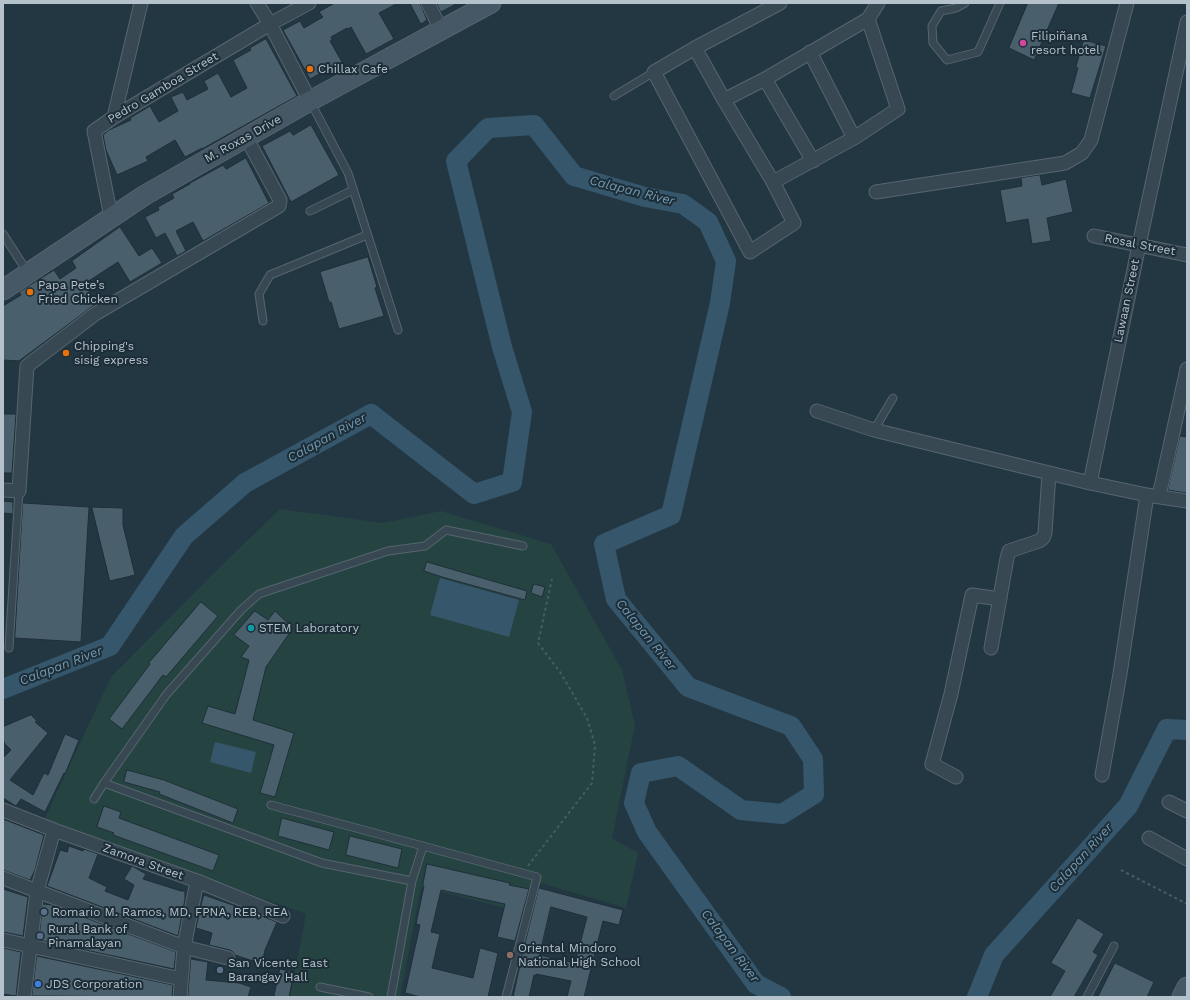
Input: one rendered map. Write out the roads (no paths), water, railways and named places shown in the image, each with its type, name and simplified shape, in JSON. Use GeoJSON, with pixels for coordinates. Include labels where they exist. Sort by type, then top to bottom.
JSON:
{"type":"FeatureCollection","features":[{"type":"Feature","properties":{"kind":"main road","name":"M. Roxas Drive"},"geometry":{"type":"LineString","coordinates":[[3,290],[146,194],[246,137],[491,3]]}},
{"type":"Feature","properties":{"kind":"main road"},"geometry":{"type":"LineString","coordinates":[[1182,997],[1187,987]]}},
{"type":"Feature","properties":{"kind":"street"},"geometry":{"type":"LineString","coordinates":[[114,117],[143,3]]}},
{"type":"Feature","properties":{"kind":"street"},"geometry":{"type":"LineString","coordinates":[[257,3],[270,24],[310,102]]}},
{"type":"Feature","properties":{"kind":"street","name":"Pedro Gamboa Street"},"geometry":{"type":"LineString","coordinates":[[111,217],[94,132],[114,117],[270,24],[309,3]]}},
{"type":"Feature","properties":{"kind":"street"},"geometry":{"type":"LineString","coordinates":[[428,3],[441,30]]}},
{"type":"Feature","properties":{"kind":"street"},"geometry":{"type":"LineString","coordinates":[[695,48],[773,182],[794,223],[750,252],[654,72],[695,48],[780,3]]}},
{"type":"Feature","properties":{"kind":"street"},"geometry":{"type":"LineString","coordinates":[[724,100],[765,79],[868,19],[878,3]]}},
{"type":"Feature","properties":{"kind":"street"},"geometry":{"type":"LineString","coordinates":[[876,192],[1065,163],[1082,153],[1091,140],[1127,3]]}},
{"type":"Feature","properties":{"kind":"street"},"geometry":{"type":"LineString","coordinates":[[773,182],[854,138],[898,109],[868,19]]}},
{"type":"Feature","properties":{"kind":"street","name":"Lawaan Street"},"geometry":{"type":"LineString","coordinates":[[1090,483],[1187,22]]}},
{"type":"Feature","properties":{"kind":"street"},"geometry":{"type":"LineString","coordinates":[[810,52],[854,138]]}},
{"type":"Feature","properties":{"kind":"street"},"geometry":{"type":"LineString","coordinates":[[765,79],[813,161]]}},
{"type":"Feature","properties":{"kind":"street"},"geometry":{"type":"LineString","coordinates":[[3,490],[19,491],[27,366],[95,314],[279,206],[280,200],[246,137]]}},
{"type":"Feature","properties":{"kind":"street","name":"Rosal Street"},"geometry":{"type":"LineString","coordinates":[[1094,236],[1187,255]]}},
{"type":"Feature","properties":{"kind":"street"},"geometry":{"type":"LineString","coordinates":[[1102,775],[1153,496],[1187,369]]}},
{"type":"Feature","properties":{"kind":"street"},"geometry":{"type":"LineString","coordinates":[[817,411],[874,430],[1090,483],[1153,496],[1187,500]]}},
{"type":"Feature","properties":{"kind":"street"},"geometry":{"type":"LineString","coordinates":[[991,648],[1009,551],[1039,541],[1043,538],[1045,533],[1049,473]]}},
{"type":"Feature","properties":{"kind":"street"},"geometry":{"type":"LineString","coordinates":[[956,777],[932,764],[951,694],[972,595],[1000,599]]}},
{"type":"Feature","properties":{"kind":"street"},"geometry":{"type":"LineString","coordinates":[[1169,802],[1187,811]]}},
{"type":"Feature","properties":{"kind":"street","name":"Zamora Street"},"geometry":{"type":"LineString","coordinates":[[3,810],[54,830],[197,881],[283,916]]}},
{"type":"Feature","properties":{"kind":"street"},"geometry":{"type":"LineString","coordinates":[[24,997],[37,891],[54,830]]}},
{"type":"Feature","properties":{"kind":"street"},"geometry":{"type":"LineString","coordinates":[[1149,838],[1187,859]]}},
{"type":"Feature","properties":{"kind":"street"},"geometry":{"type":"LineString","coordinates":[[3,878],[184,947],[228,958]]}},
{"type":"Feature","properties":{"kind":"street"},"geometry":{"type":"LineString","coordinates":[[180,997],[184,947],[197,881]]}},
{"type":"Feature","properties":{"kind":"street"},"geometry":{"type":"LineString","coordinates":[[3,940],[181,979]]}},
{"type":"Feature","properties":{"kind":"lane"},"geometry":{"type":"LineString","coordinates":[[965,3],[956,8],[941,11],[932,26],[933,43],[947,60],[978,52],[1000,3]]}},
{"type":"Feature","properties":{"kind":"lane"},"geometry":{"type":"LineString","coordinates":[[614,96],[654,72]]}},
{"type":"Feature","properties":{"kind":"lane"},"geometry":{"type":"LineString","coordinates":[[310,102],[348,173],[398,330]]}},
{"type":"Feature","properties":{"kind":"lane"},"geometry":{"type":"LineString","coordinates":[[310,211],[353,190]]}},
{"type":"Feature","properties":{"kind":"lane"},"geometry":{"type":"LineString","coordinates":[[3,234],[28,273]]}},
{"type":"Feature","properties":{"kind":"lane"},"geometry":{"type":"LineString","coordinates":[[263,321],[259,294],[270,275],[368,235]]}},
{"type":"Feature","properties":{"kind":"lane"},"geometry":{"type":"LineString","coordinates":[[874,430],[893,398]]}},
{"type":"Feature","properties":{"kind":"lane"},"geometry":{"type":"LineString","coordinates":[[9,648],[19,491]]}},
{"type":"Feature","properties":{"kind":"lane"},"geometry":{"type":"LineString","coordinates":[[94,799],[166,695],[241,610],[259,594],[388,551],[425,546],[446,530],[523,546]]}},
{"type":"Feature","properties":{"kind":"lane"},"geometry":{"type":"LineString","coordinates":[[104,783],[322,863],[412,881]]}},
{"type":"Feature","properties":{"kind":"lane"},"geometry":{"type":"LineString","coordinates":[[271,805],[537,877],[506,997]]}},
{"type":"Feature","properties":{"kind":"lane"},"geometry":{"type":"LineString","coordinates":[[391,997],[412,881],[423,846]]}},
{"type":"Feature","properties":{"kind":"lane"},"geometry":{"type":"LineString","coordinates":[[1087,997],[1114,946]]}},
{"type":"Feature","properties":{"kind":"lane"},"geometry":{"type":"LineString","coordinates":[[320,988],[369,997]]}},
{"type":"Feature","properties":{"kind":"water"},"geometry":{"type":"Polygon","coordinates":[[[440,578],[519,600],[509,637],[430,615],[440,578]]]}},
{"type":"Feature","properties":{"kind":"water"},"geometry":{"type":"Polygon","coordinates":[[[215,742],[256,752],[251,773],[210,762],[215,742]]]}},
{"type":"Feature","properties":{"kind":"waterway","name":"Calapan River"},"geometry":{"type":"LineString","coordinates":[[3,689],[110,646],[184,536],[245,483],[371,414],[474,494],[512,482],[522,412],[502,347],[456,161],[488,128],[534,125],[574,176],[645,197],[683,204],[708,222],[726,261],[720,303],[671,515],[604,544],[616,599],[688,687],[791,726],[813,759],[814,794],[782,814],[741,810],[678,766],[641,773],[634,803],[647,832],[756,984],[781,997]]}},
{"type":"Feature","properties":{"kind":"waterway","name":"Calapan River"},"geometry":{"type":"LineString","coordinates":[[977,997],[994,955],[1128,806],[1167,729],[1187,730]]}},
{"type":"Feature","properties":{"kind":"place","name":"Filipiñana resort hotel"},"geometry":{"type":"Point","coordinates":[1023,43]}},
{"type":"Feature","properties":{"kind":"place","name":"Chillax Cafe"},"geometry":{"type":"Point","coordinates":[310,69]}},
{"type":"Feature","properties":{"kind":"place","name":"Papa Pete’s Fried Chicken"},"geometry":{"type":"Point","coordinates":[30,292]}},
{"type":"Feature","properties":{"kind":"place","name":"Chipping's sisig express"},"geometry":{"type":"Point","coordinates":[66,353]}},
{"type":"Feature","properties":{"kind":"place","name":"STEM Laboratory"},"geometry":{"type":"Point","coordinates":[251,628]}},
{"type":"Feature","properties":{"kind":"place","name":"Romario M. Ramos, MD, FPNA, REB, REA"},"geometry":{"type":"Point","coordinates":[44,912]}},
{"type":"Feature","properties":{"kind":"place","name":"Rural Bank of Pinamalayan"},"geometry":{"type":"Point","coordinates":[40,936]}},
{"type":"Feature","properties":{"kind":"place","name":"Oriental Mindoro National High School"},"geometry":{"type":"Point","coordinates":[510,955]}},
{"type":"Feature","properties":{"kind":"place","name":"San Vicente East Barangay Hall"},"geometry":{"type":"Point","coordinates":[220,970]}},
{"type":"Feature","properties":{"kind":"place","name":"JDS Corporation"},"geometry":{"type":"Point","coordinates":[38,984]}}]}
